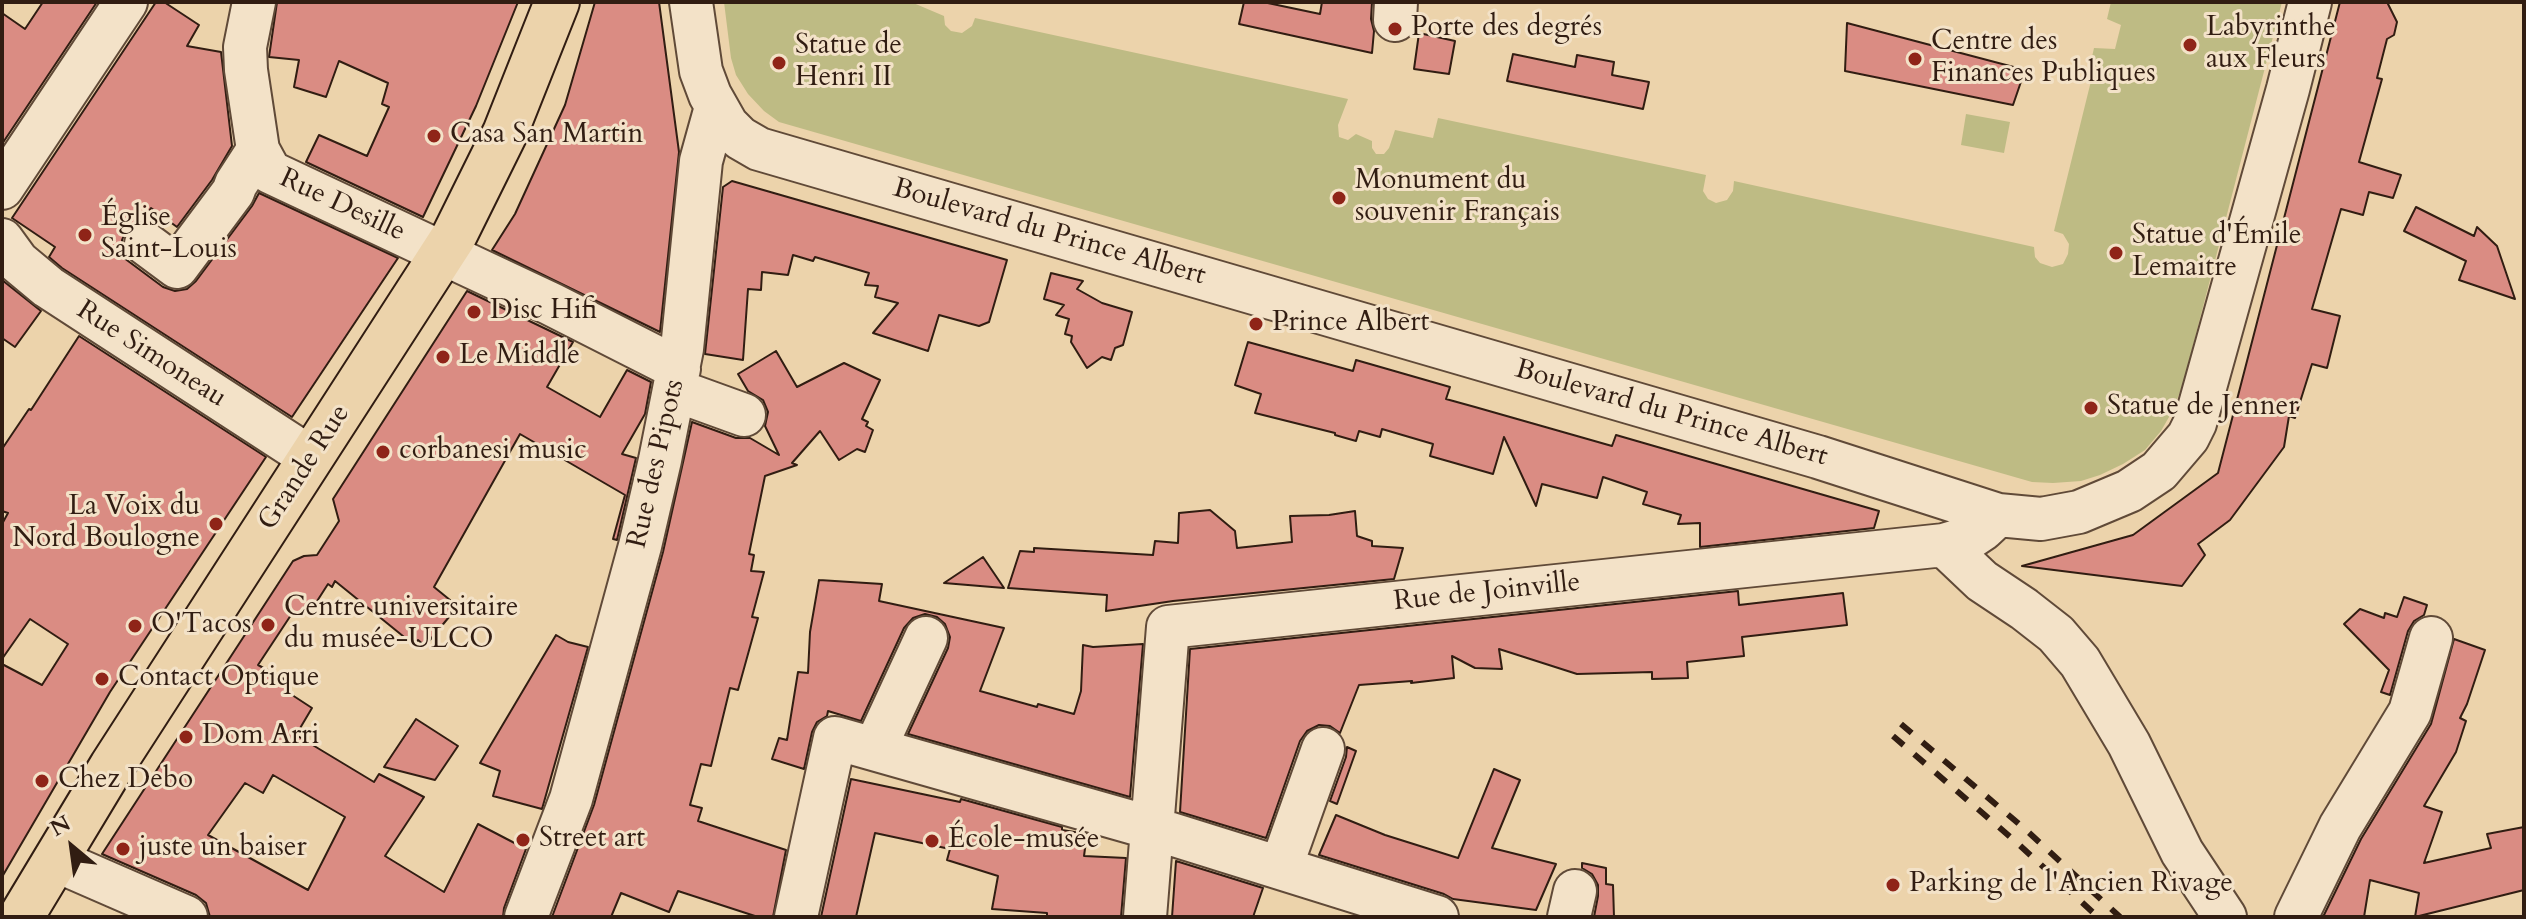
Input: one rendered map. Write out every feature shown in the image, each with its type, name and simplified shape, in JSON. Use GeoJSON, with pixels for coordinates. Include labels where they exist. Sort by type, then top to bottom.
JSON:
{"type":"FeatureCollection","features":[{"type":"Feature","properties":{"kind":"main road","name":"Grande Rue"},"geometry":{"type":"LineString","coordinates":[[21,917],[151,704],[465,216],[505,133],[557,2]]}},
{"type":"Feature","properties":{"kind":"street"},"geometry":{"type":"LineString","coordinates":[[2,188],[126,2]]}},
{"type":"Feature","properties":{"kind":"street","name":"Rue Desille"},"geometry":{"type":"LineString","coordinates":[[254,2],[245,47],[246,70],[258,150],[265,167],[276,177],[560,308],[677,379],[744,415]]}},
{"type":"Feature","properties":{"kind":"street"},"geometry":{"type":"LineString","coordinates":[[691,2],[701,71],[716,107]]}},
{"type":"Feature","properties":{"kind":"street","name":"Boulevard du Prince Albert"},"geometry":{"type":"LineString","coordinates":[[716,107],[733,132],[759,149],[1818,457],[1998,515],[2041,519],[2079,512],[2129,491],[2159,471],[2188,437],[2195,423],[2310,2]]}},
{"type":"Feature","properties":{"kind":"street","name":"Rue des Pipots"},"geometry":{"type":"LineString","coordinates":[[526,917],[571,799],[640,546],[677,379],[699,171],[716,107]]}},
{"type":"Feature","properties":{"kind":"street"},"geometry":{"type":"LineString","coordinates":[[146,244],[177,267],[233,192],[258,150]]}},
{"type":"Feature","properties":{"kind":"street","name":"Rue Simoneau"},"geometry":{"type":"LineString","coordinates":[[2,240],[18,262],[48,287],[311,458]]}},
{"type":"Feature","properties":{"kind":"street","name":"Rue de Joinville"},"geometry":{"type":"LineString","coordinates":[[1152,828],[1168,627],[1944,545],[1971,537],[1998,515]]}},
{"type":"Feature","properties":{"kind":"street"},"geometry":{"type":"LineString","coordinates":[[1944,545],[1982,581],[2041,620],[2080,662],[2140,763],[2199,881],[2225,917]]}},
{"type":"Feature","properties":{"kind":"street"},"geometry":{"type":"LineString","coordinates":[[875,748],[926,638]]}},
{"type":"Feature","properties":{"kind":"street"},"geometry":{"type":"LineString","coordinates":[[2296,917],[2340,827],[2410,712],[2431,638]]}},
{"type":"Feature","properties":{"kind":"street"},"geometry":{"type":"LineString","coordinates":[[796,917],[835,738],[1152,828],[1437,917]]}},
{"type":"Feature","properties":{"kind":"street"},"geometry":{"type":"LineString","coordinates":[[1281,867],[1323,749]]}},
{"type":"Feature","properties":{"kind":"street"},"geometry":{"type":"LineString","coordinates":[[1145,917],[1152,828]]}},
{"type":"Feature","properties":{"kind":"street"},"geometry":{"type":"LineString","coordinates":[[55,860],[186,917]]}},
{"type":"Feature","properties":{"kind":"shaded area"},"geometry":{"type":"Polygon","coordinates":[[[724,2],[911,2],[944,16],[945,25],[951,31],[962,33],[972,26],[975,18],[1348,99],[1338,125],[1339,137],[1348,140],[1356,134],[1372,141],[1376,154],[1384,154],[1389,148],[1395,130],[1433,138],[1438,118],[1706,175],[1703,191],[1708,199],[1716,203],[1727,200],[1733,191],[1734,181],[2034,247],[2035,257],[2040,263],[2052,267],[2063,264],[2068,254],[2069,244],[2063,234],[2054,231],[2091,81],[2087,79],[2094,48],[2115,49],[2121,25],[2107,19],[2111,2],[2282,2],[2183,384],[2173,410],[2145,450],[2123,464],[2081,481],[2053,483],[2032,482],[779,122],[748,94],[736,75],[724,2]]]}},
{"type":"Feature","properties":{"kind":"shaded area"},"geometry":{"type":"Polygon","coordinates":[[[1966,114],[2010,122],[2004,153],[1961,145],[1966,114]]]}},
{"type":"Feature","properties":{"kind":"building"},"geometry":{"type":"Polygon","coordinates":[[[43,2],[97,2],[2,144],[2,13],[25,29],[43,2]]]}},
{"type":"Feature","properties":{"kind":"building"},"geometry":{"type":"Polygon","coordinates":[[[156,2],[164,2],[199,25],[187,46],[221,52],[232,146],[212,180],[177,227],[151,208],[143,221],[126,230],[120,255],[163,287],[175,291],[187,289],[259,193],[398,258],[292,417],[62,268],[49,257],[55,247],[12,218],[156,2]]]}},
{"type":"Feature","properties":{"kind":"building"},"geometry":{"type":"Polygon","coordinates":[[[277,2],[518,2],[476,106],[423,217],[306,162],[319,135],[367,156],[389,107],[382,104],[388,83],[339,61],[326,97],[294,87],[299,60],[269,57],[277,2]]]}},
{"type":"Feature","properties":{"kind":"building"},"geometry":{"type":"Polygon","coordinates":[[[595,2],[659,2],[679,152],[660,332],[492,250],[515,214],[565,105],[595,2]]]}},
{"type":"Feature","properties":{"kind":"building"},"geometry":{"type":"Polygon","coordinates":[[[1244,2],[1263,2],[1320,14],[1322,2],[1372,2],[1372,53],[1239,24],[1244,2]]]}},
{"type":"Feature","properties":{"kind":"building"},"geometry":{"type":"Polygon","coordinates":[[[2340,2],[2387,2],[2397,22],[2394,35],[2387,39],[2377,78],[2382,79],[2359,162],[2401,175],[2393,198],[2369,192],[2363,215],[2341,209],[2312,309],[2340,316],[2327,368],[2312,364],[2295,418],[2289,416],[2284,447],[2230,520],[2198,544],[2205,555],[2182,586],[2022,566],[2133,535],[2218,473],[2340,2]]]}},
{"type":"Feature","properties":{"kind":"building","name":"Centre des Finances Publiques"},"geometry":{"type":"Polygon","coordinates":[[[1847,23],[2025,70],[2013,105],[1845,71],[1847,23]]]}},
{"type":"Feature","properties":{"kind":"building"},"geometry":{"type":"Polygon","coordinates":[[[1419,33],[1455,41],[1449,74],[1414,69],[1419,33]]]}},
{"type":"Feature","properties":{"kind":"building"},"geometry":{"type":"Polygon","coordinates":[[[1513,54],[1575,67],[1577,55],[1614,62],[1612,75],[1649,82],[1643,109],[1507,81],[1513,54]]]}},
{"type":"Feature","properties":{"kind":"building"},"geometry":{"type":"Polygon","coordinates":[[[732,181],[1007,260],[989,322],[979,326],[939,315],[928,351],[873,333],[898,303],[875,297],[878,286],[865,285],[869,273],[815,257],[813,261],[793,255],[788,275],[762,272],[761,290],[748,289],[743,360],[705,354],[723,187],[732,181]]]}},
{"type":"Feature","properties":{"kind":"building"},"geometry":{"type":"Polygon","coordinates":[[[2416,207],[2474,236],[2477,227],[2497,246],[2515,299],[2459,280],[2466,261],[2404,231],[2416,207]]]}},
{"type":"Feature","properties":{"kind":"building"},"geometry":{"type":"Polygon","coordinates":[[[1051,273],[1083,281],[1077,289],[1102,303],[1132,312],[1123,345],[1115,348],[1111,360],[1102,357],[1087,368],[1071,342],[1072,336],[1065,334],[1069,319],[1056,315],[1064,305],[1044,299],[1051,273]]]}},
{"type":"Feature","properties":{"kind":"building"},"geometry":{"type":"Polygon","coordinates":[[[2,280],[41,311],[15,347],[2,338],[2,280]]]}},
{"type":"Feature","properties":{"kind":"building"},"geometry":{"type":"Polygon","coordinates":[[[467,291],[573,342],[547,387],[600,417],[627,370],[651,382],[645,414],[622,454],[636,458],[617,540],[613,539],[625,495],[520,434],[434,587],[450,600],[447,605],[454,611],[425,646],[418,640],[414,645],[335,581],[332,587],[328,584],[312,609],[306,605],[299,616],[293,612],[258,665],[284,679],[286,691],[312,708],[296,735],[374,782],[379,774],[424,797],[385,856],[444,892],[478,824],[526,849],[503,917],[210,917],[206,903],[196,895],[102,854],[293,561],[317,555],[339,521],[333,499],[467,291]],[[273,775],[263,793],[245,783],[208,835],[308,890],[345,817],[273,775]]]}},
{"type":"Feature","properties":{"kind":"building"},"geometry":{"type":"Polygon","coordinates":[[[79,336],[266,457],[110,692],[2,877],[2,664],[42,685],[68,644],[30,619],[2,659],[2,524],[8,513],[2,511],[2,449],[79,336]]]}},
{"type":"Feature","properties":{"kind":"building"},"geometry":{"type":"Polygon","coordinates":[[[1248,342],[1353,371],[1356,360],[1450,387],[1446,399],[1612,446],[1616,435],[1879,511],[1874,528],[1700,547],[1700,523],[1678,524],[1681,515],[1643,504],[1647,492],[1603,477],[1597,498],[1542,484],[1536,506],[1504,437],[1493,474],[1430,456],[1433,444],[1382,429],[1380,437],[1359,431],[1356,441],[1255,413],[1261,394],[1235,385],[1248,342]]]}},
{"type":"Feature","properties":{"kind":"building"},"geometry":{"type":"Polygon","coordinates":[[[776,351],[797,387],[844,363],[880,380],[862,419],[873,430],[865,452],[857,449],[839,460],[820,431],[792,463],[797,465],[765,476],[749,554],[754,555],[751,571],[764,572],[752,617],[758,618],[738,690],[730,688],[711,766],[701,764],[690,805],[702,808],[698,821],[786,850],[773,917],[758,917],[678,891],[669,912],[621,893],[611,917],[552,917],[594,805],[663,552],[692,422],[736,438],[750,438],[779,455],[765,426],[768,412],[763,400],[748,391],[738,374],[776,351]]]}},
{"type":"Feature","properties":{"kind":"building"},"geometry":{"type":"Polygon","coordinates":[[[1210,510],[1235,531],[1237,548],[1292,542],[1290,516],[1355,511],[1357,536],[1372,541],[1372,546],[1403,548],[1394,579],[1173,601],[1106,611],[1107,595],[1008,588],[1020,551],[1034,552],[1034,548],[1153,555],[1155,541],[1178,543],[1179,513],[1210,510]]]}},
{"type":"Feature","properties":{"kind":"building"},"geometry":{"type":"Polygon","coordinates":[[[983,557],[1004,588],[944,583],[983,557]]]}},
{"type":"Feature","properties":{"kind":"building"},"geometry":{"type":"Polygon","coordinates":[[[819,580],[882,584],[879,601],[1004,628],[980,691],[1037,707],[1038,704],[1074,714],[1081,691],[1083,645],[1143,644],[1130,797],[908,734],[948,648],[950,637],[945,624],[937,617],[925,614],[913,618],[904,628],[861,721],[828,711],[812,732],[804,769],[772,759],[779,738],[787,740],[798,672],[808,673],[810,632],[819,580]]]}},
{"type":"Feature","properties":{"kind":"building"},"geometry":{"type":"Polygon","coordinates":[[[1738,591],[1739,605],[1843,593],[1847,625],[1742,637],[1744,656],[1687,662],[1688,678],[1652,679],[1652,672],[1577,674],[1499,649],[1502,669],[1475,668],[1452,656],[1454,678],[1359,685],[1340,733],[1330,726],[1319,725],[1307,731],[1300,741],[1266,838],[1180,812],[1190,649],[1738,591]]]}},
{"type":"Feature","properties":{"kind":"building"},"geometry":{"type":"Polygon","coordinates":[[[2404,597],[2427,605],[2424,615],[2414,621],[2408,631],[2390,695],[2381,692],[2389,670],[2344,624],[2360,609],[2384,618],[2385,613],[2397,617],[2404,597]]]}},
{"type":"Feature","properties":{"kind":"building"},"geometry":{"type":"Polygon","coordinates":[[[556,635],[588,647],[542,809],[493,796],[500,771],[480,763],[556,635]]]}},
{"type":"Feature","properties":{"kind":"building"},"geometry":{"type":"Polygon","coordinates":[[[2454,639],[2485,650],[2460,718],[2466,721],[2456,752],[2424,806],[2442,812],[2424,863],[2491,848],[2487,834],[2524,827],[2524,890],[2415,917],[2419,893],[2370,880],[2364,917],[2323,917],[2361,839],[2431,724],[2454,639]]]}},
{"type":"Feature","properties":{"kind":"building"},"geometry":{"type":"Polygon","coordinates":[[[416,719],[458,746],[435,780],[384,767],[416,719]]]}},
{"type":"Feature","properties":{"kind":"building"},"geometry":{"type":"Polygon","coordinates":[[[1347,747],[1356,751],[1337,804],[1330,801],[1347,747]]]}},
{"type":"Feature","properties":{"kind":"building"},"geometry":{"type":"Polygon","coordinates":[[[1494,769],[1520,780],[1492,848],[1556,864],[1536,910],[1453,899],[1319,855],[1336,815],[1385,835],[1458,858],[1494,769]]]}},
{"type":"Feature","properties":{"kind":"building"},"geometry":{"type":"Polygon","coordinates":[[[851,779],[960,802],[961,799],[1062,827],[1062,830],[1087,834],[1084,856],[1126,858],[1121,917],[1047,917],[1047,913],[992,909],[998,876],[947,860],[950,849],[875,833],[856,917],[821,917],[851,779]]]}},
{"type":"Feature","properties":{"kind":"building"},"geometry":{"type":"Polygon","coordinates":[[[1176,861],[1263,888],[1253,917],[1172,917],[1176,861]]]}},
{"type":"Feature","properties":{"kind":"building"},"geometry":{"type":"Polygon","coordinates":[[[1582,863],[1606,868],[1606,884],[1613,885],[1614,917],[1594,917],[1598,885],[1592,874],[1582,868],[1582,863]]]}},
{"type":"Feature","properties":{"kind":"railway"},"geometry":{"type":"LineString","coordinates":[[1901,724],[2025,829],[2120,917]]}},
{"type":"Feature","properties":{"kind":"railway"},"geometry":{"type":"LineString","coordinates":[[1893,736],[2098,917]]}},
{"type":"Feature","properties":{"kind":"place","name":"Porte des degrés"},"geometry":{"type":"Point","coordinates":[1395,29]}},
{"type":"Feature","properties":{"kind":"place","name":"Labyrinthe aux Fleurs"},"geometry":{"type":"Point","coordinates":[2190,45]}},
{"type":"Feature","properties":{"kind":"place","name":"Centre des Finances Publiques"},"geometry":{"type":"Point","coordinates":[1915,59]}},
{"type":"Feature","properties":{"kind":"place","name":"Statue de Henri II"},"geometry":{"type":"Point","coordinates":[779,63]}},
{"type":"Feature","properties":{"kind":"place","name":"Casa San Martin"},"geometry":{"type":"Point","coordinates":[434,136]}},
{"type":"Feature","properties":{"kind":"place","name":"Monument du souvenir Français"},"geometry":{"type":"Point","coordinates":[1339,198]}},
{"type":"Feature","properties":{"kind":"place","name":"Église Saint-Louis"},"geometry":{"type":"Point","coordinates":[85,235]}},
{"type":"Feature","properties":{"kind":"place","name":"Statue d'Émile Lemaitre"},"geometry":{"type":"Point","coordinates":[2116,253]}},
{"type":"Feature","properties":{"kind":"place","name":"Disc Hifi"},"geometry":{"type":"Point","coordinates":[474,312]}},
{"type":"Feature","properties":{"kind":"place","name":"Prince Albert"},"geometry":{"type":"Point","coordinates":[1256,324]}},
{"type":"Feature","properties":{"kind":"place","name":"Le Middle"},"geometry":{"type":"Point","coordinates":[443,357]}},
{"type":"Feature","properties":{"kind":"place","name":"Statue de Jenner"},"geometry":{"type":"Point","coordinates":[2091,408]}},
{"type":"Feature","properties":{"kind":"place","name":"corbanesi music"},"geometry":{"type":"Point","coordinates":[383,452]}},
{"type":"Feature","properties":{"kind":"place","name":"La Voix du Nord Boulogne"},"geometry":{"type":"Point","coordinates":[216,524]}},
{"type":"Feature","properties":{"kind":"place","name":"Centre universitaire du musée-ULCO"},"geometry":{"type":"Point","coordinates":[268,625]}},
{"type":"Feature","properties":{"kind":"place","name":"O'Tacos"},"geometry":{"type":"Point","coordinates":[135,626]}},
{"type":"Feature","properties":{"kind":"place","name":"Contact Optique"},"geometry":{"type":"Point","coordinates":[102,679]}},
{"type":"Feature","properties":{"kind":"place","name":"Dom Arri"},"geometry":{"type":"Point","coordinates":[186,737]}},
{"type":"Feature","properties":{"kind":"place","name":"Chez Debo"},"geometry":{"type":"Point","coordinates":[42,781]}},
{"type":"Feature","properties":{"kind":"place","name":"Street art"},"geometry":{"type":"Point","coordinates":[523,840]}},
{"type":"Feature","properties":{"kind":"place","name":"École-musée"},"geometry":{"type":"Point","coordinates":[932,841]}},
{"type":"Feature","properties":{"kind":"place","name":"juste un baiser"},"geometry":{"type":"Point","coordinates":[123,849]}},
{"type":"Feature","properties":{"kind":"place","name":"Parking de l'Ancien Rivage"},"geometry":{"type":"Point","coordinates":[1893,885]}}]}
